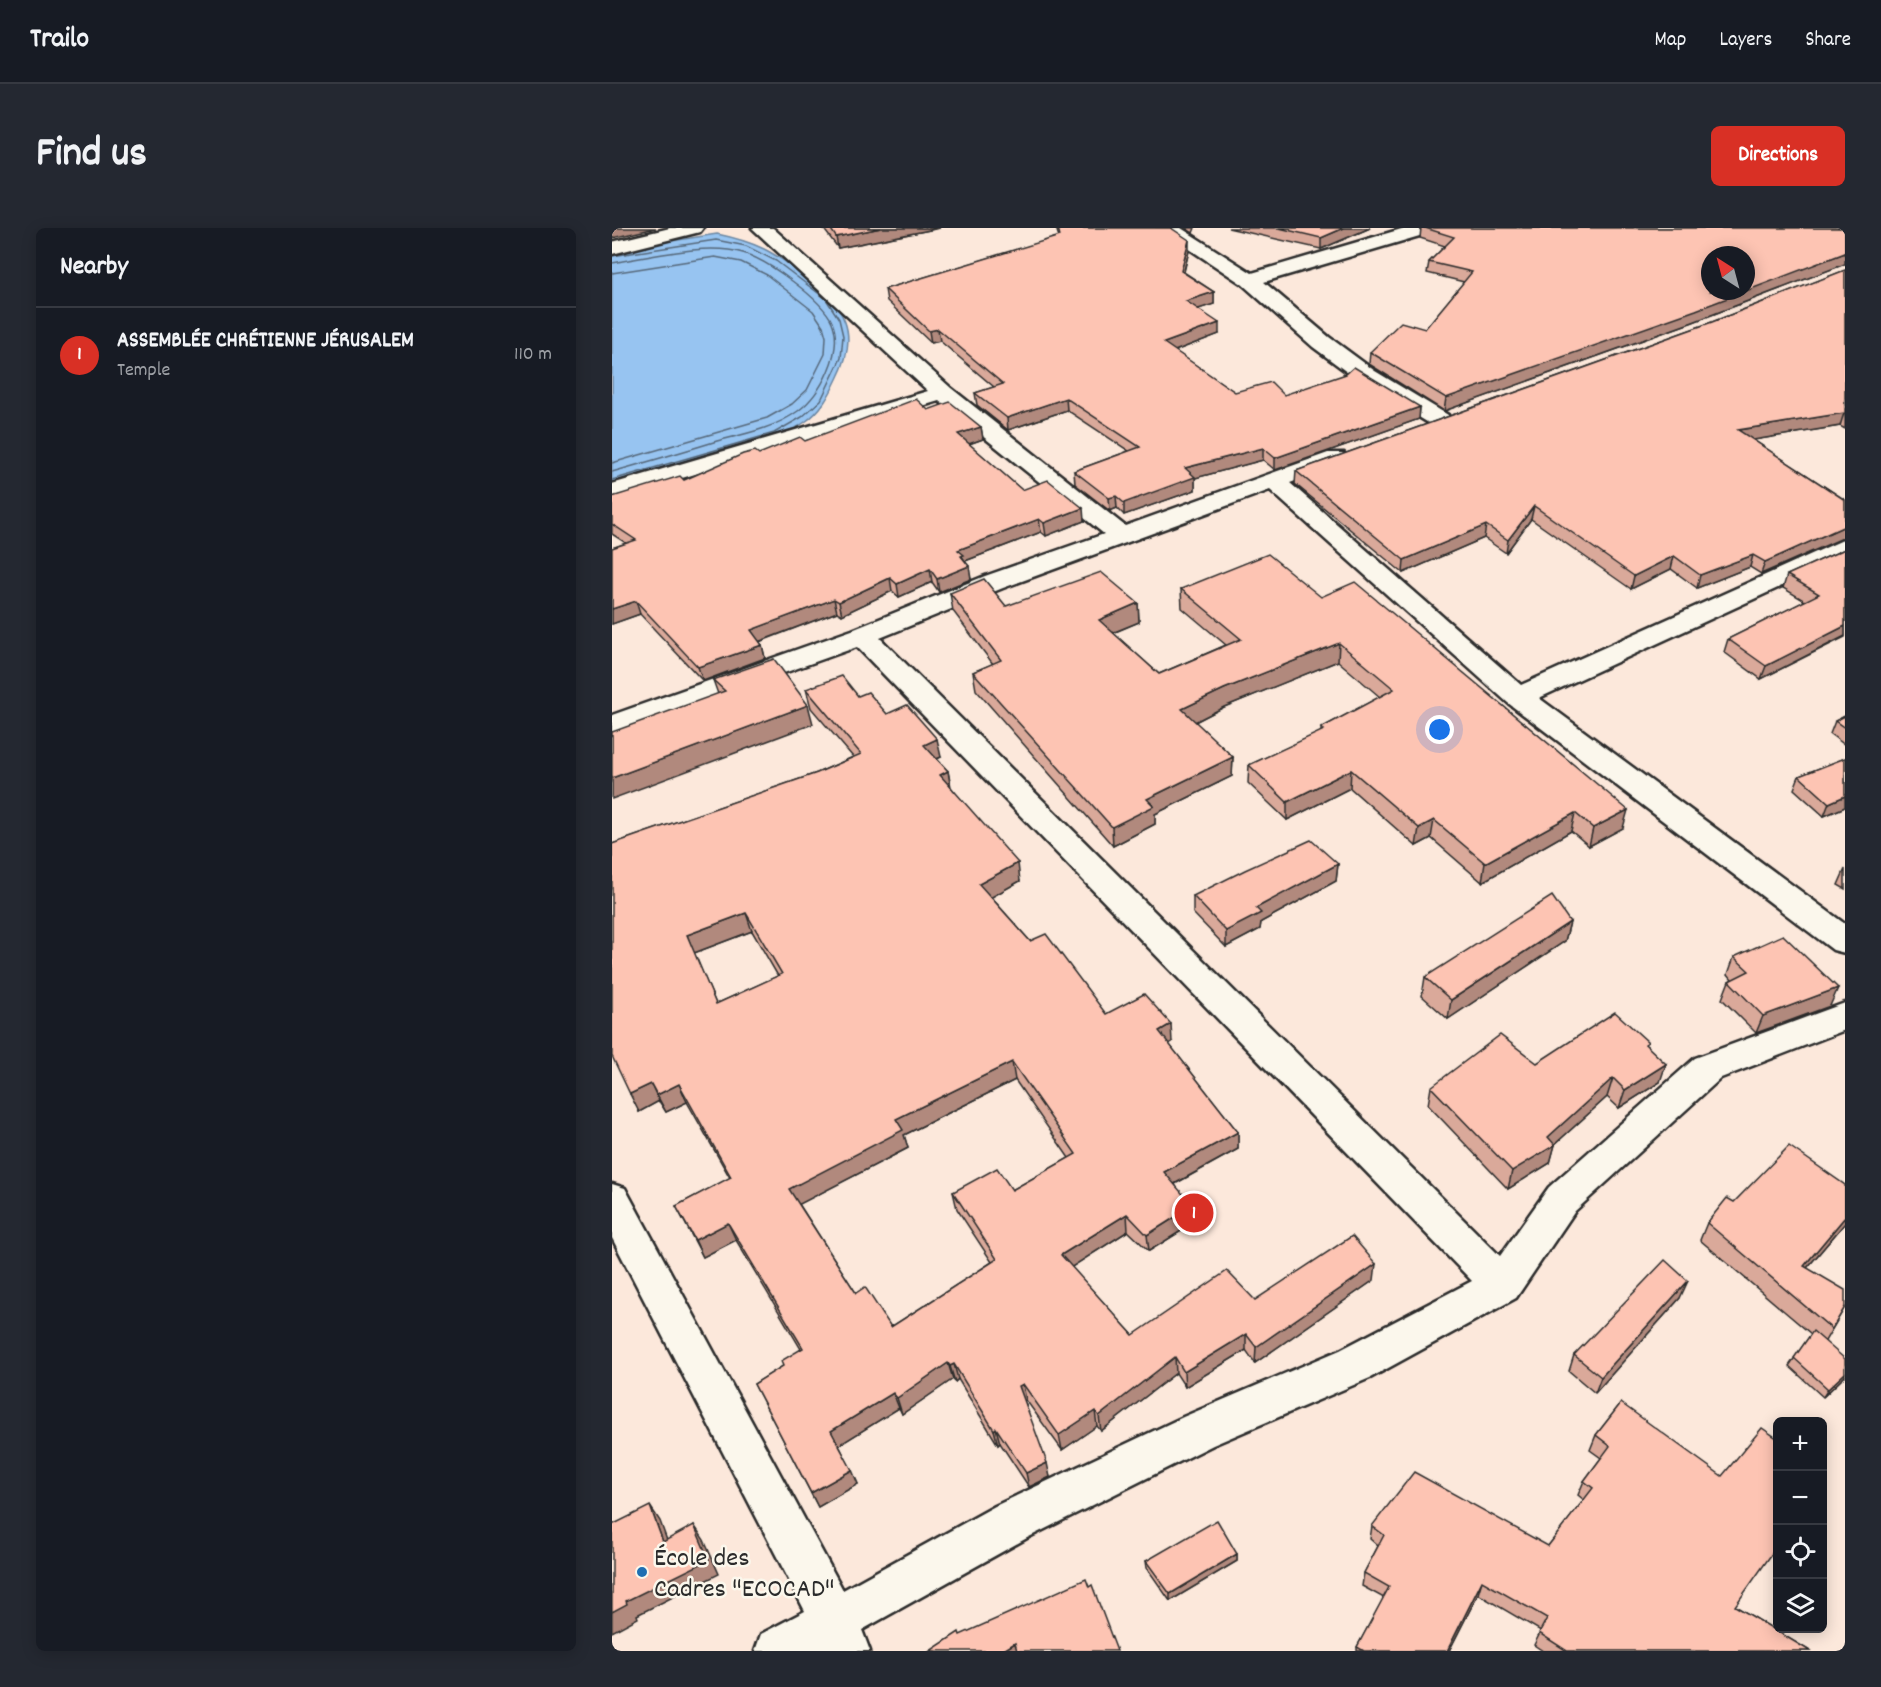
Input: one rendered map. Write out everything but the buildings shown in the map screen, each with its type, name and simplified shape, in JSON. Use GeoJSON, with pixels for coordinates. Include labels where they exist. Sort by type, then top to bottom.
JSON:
{"type":"FeatureCollection","features":[{"type":"Feature","properties":{"kind":"street"},"geometry":{"type":"LineString","coordinates":[[612,248],[693,228]]}},
{"type":"Feature","properties":{"kind":"street"},"geometry":{"type":"LineString","coordinates":[[762,228],[944,393],[1122,536]]}},
{"type":"Feature","properties":{"kind":"street"},"geometry":{"type":"LineString","coordinates":[[1168,228],[1249,280],[1320,342],[1367,376],[1451,416],[1407,432]]}},
{"type":"Feature","properties":{"kind":"street"},"geometry":{"type":"LineString","coordinates":[[1249,280],[1426,228]]}},
{"type":"Feature","properties":{"kind":"street"},"geometry":{"type":"LineString","coordinates":[[612,492],[944,393]]}},
{"type":"Feature","properties":{"kind":"street"},"geometry":{"type":"LineString","coordinates":[[612,725],[862,636],[994,582],[1362,448]]}},
{"type":"Feature","properties":{"kind":"street"},"geometry":{"type":"LineString","coordinates":[[1274,481],[1518,697],[1845,941]]}},
{"type":"Feature","properties":{"kind":"street"},"geometry":{"type":"LineString","coordinates":[[1518,697],[1845,547]]}},
{"type":"Feature","properties":{"kind":"street"},"geometry":{"type":"LineString","coordinates":[[862,636],[1502,1285]]}},
{"type":"Feature","properties":{"kind":"street"},"geometry":{"type":"LineString","coordinates":[[778,1651],[840,1636],[1011,1522],[1198,1431],[1355,1364],[1502,1285],[1562,1199],[1708,1068],[1845,1016]]}},
{"type":"Feature","properties":{"kind":"street"},"geometry":{"type":"LineString","coordinates":[[612,1200],[840,1636]]}},
{"type":"Feature","properties":{"kind":"water"},"geometry":{"type":"Polygon","coordinates":[[[717,234],[754,244],[774,254],[819,287],[830,298],[845,321],[848,334],[848,347],[844,362],[824,403],[811,418],[795,428],[754,445],[612,487],[612,250],[717,234]]]}},
{"type":"Feature","properties":{"kind":"place","name":"ASSEMBLÉE CHRÉTIENNE JÉRUSALEM"},"geometry":{"type":"Point","coordinates":[1194,1213]}},
{"type":"Feature","properties":{"kind":"place","name":"École des Cadres \"ECOCAD\""},"geometry":{"type":"Point","coordinates":[642,1572]}}]}
